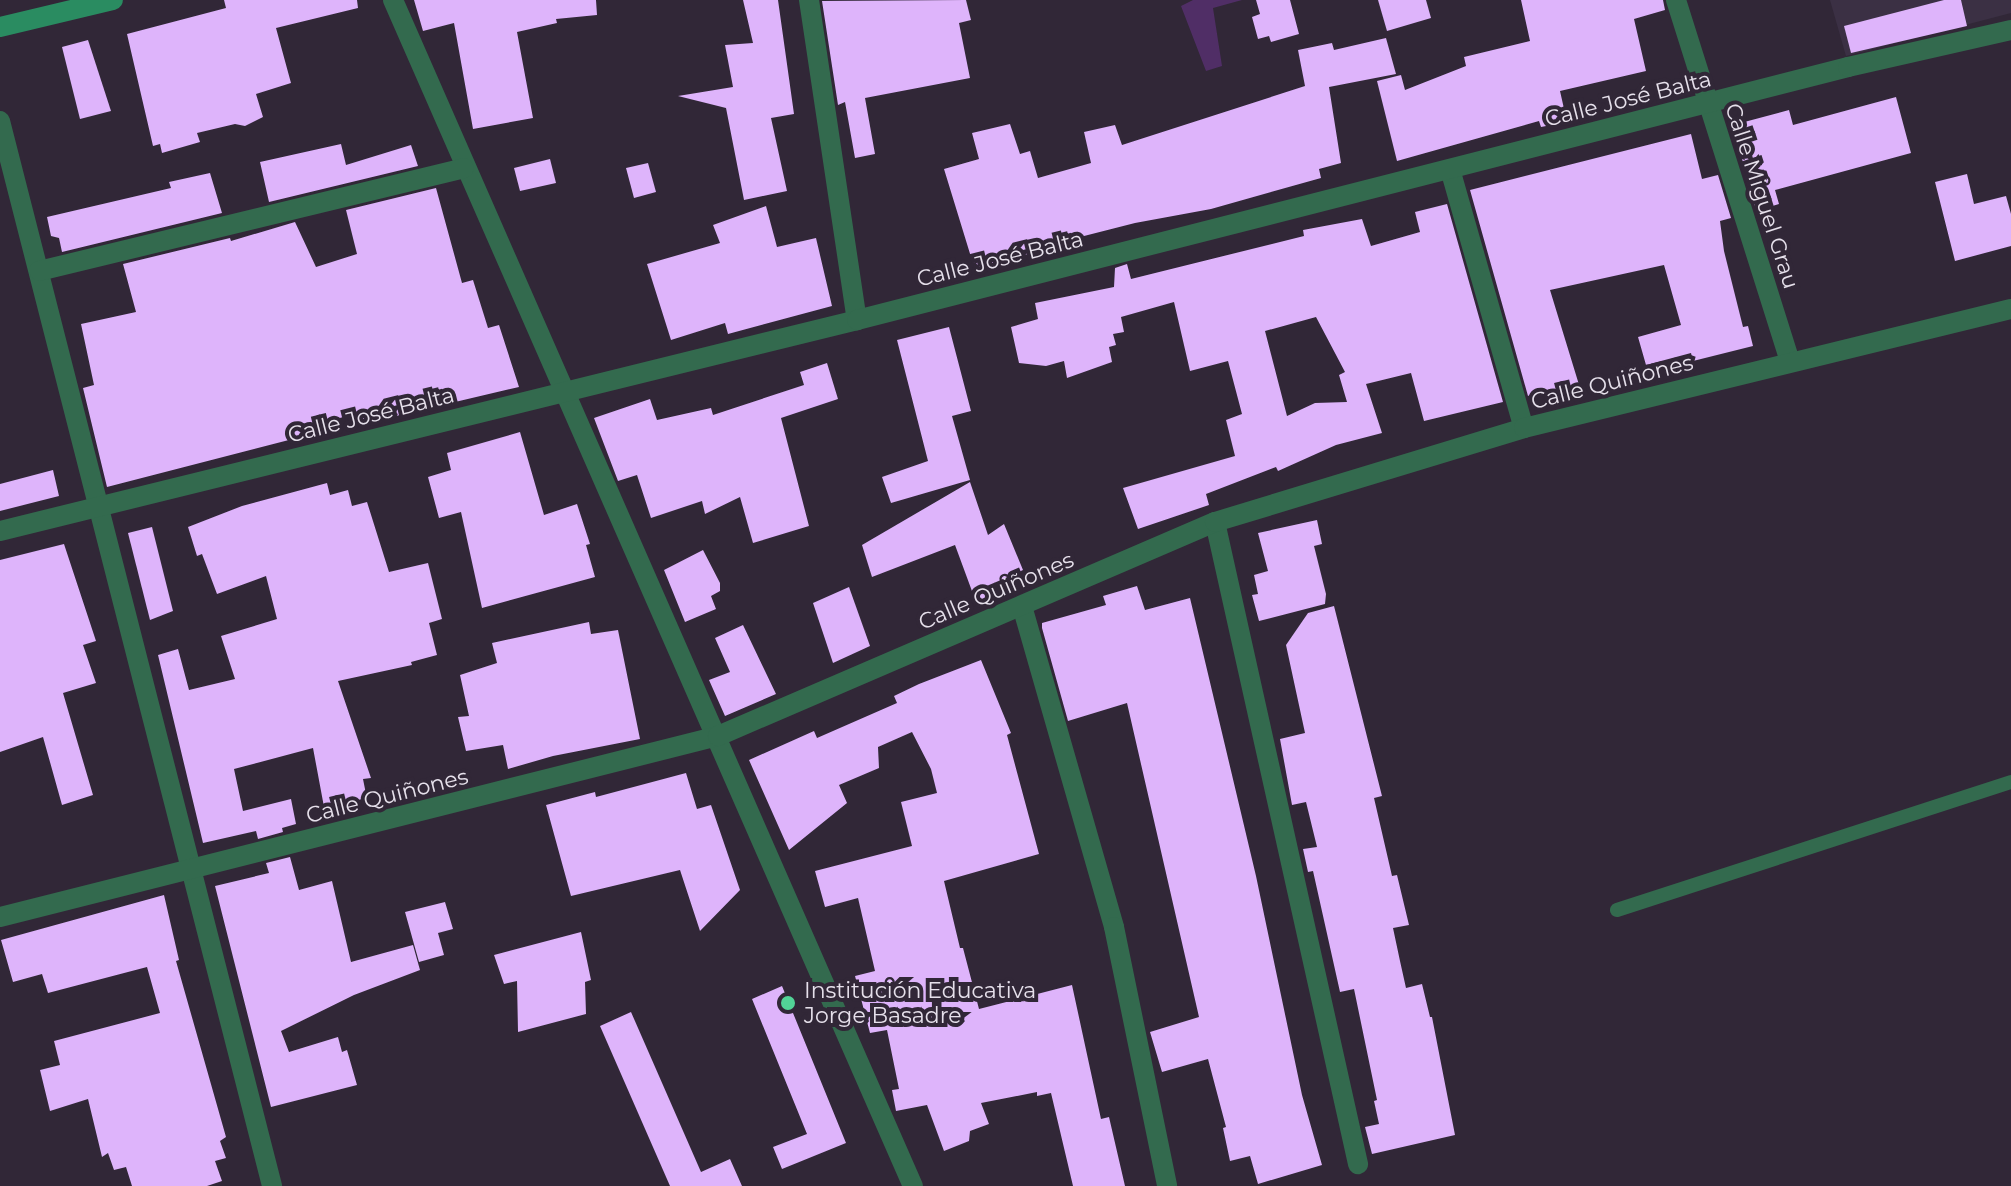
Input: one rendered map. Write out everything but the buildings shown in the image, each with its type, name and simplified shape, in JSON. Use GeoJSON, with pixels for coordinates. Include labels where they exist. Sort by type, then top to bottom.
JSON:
{"type":"FeatureCollection","features":[{"type":"Feature","properties":{"kind":"main road"},"geometry":{"type":"LineString","coordinates":[[0,27],[113,0]]}},
{"type":"Feature","properties":{"kind":"street"},"geometry":{"type":"LineString","coordinates":[[393,0],[464,168],[718,736],[913,1186]]}},
{"type":"Feature","properties":{"kind":"street"},"geometry":{"type":"LineString","coordinates":[[809,0],[857,320]]}},
{"type":"Feature","properties":{"kind":"street","name":"Calle Miguel Grau"},"geometry":{"type":"LineString","coordinates":[[1676,0],[1790,361]]}},
{"type":"Feature","properties":{"kind":"street","name":"Calle José Balta"},"geometry":{"type":"LineString","coordinates":[[0,531],[857,320],[1707,103],[2011,30]]}},
{"type":"Feature","properties":{"kind":"street"},"geometry":{"type":"LineString","coordinates":[[0,121],[272,1186]]}},
{"type":"Feature","properties":{"kind":"street"},"geometry":{"type":"LineString","coordinates":[[39,271],[464,168]]}},
{"type":"Feature","properties":{"kind":"street"},"geometry":{"type":"LineString","coordinates":[[1450,169],[1524,428]]}},
{"type":"Feature","properties":{"kind":"street","name":"Calle Quiñones"},"geometry":{"type":"LineString","coordinates":[[0,917],[718,736],[1215,522],[1524,428],[2011,309]]}},
{"type":"Feature","properties":{"kind":"street"},"geometry":{"type":"LineString","coordinates":[[1215,522],[1358,1164]]}},
{"type":"Feature","properties":{"kind":"street"},"geometry":{"type":"LineString","coordinates":[[1022,606],[1114,927],[1167,1186]]}},
{"type":"Feature","properties":{"kind":"lane"},"geometry":{"type":"LineString","coordinates":[[1617,910],[2011,782]]}},
{"type":"Feature","properties":{"kind":"shaded area"},"geometry":{"type":"Polygon","coordinates":[[[1193,0],[1242,0],[1213,8],[1222,66],[1206,71],[1181,6],[1193,0]]]}},
{"type":"Feature","properties":{"kind":"shaded area"},"geometry":{"type":"Polygon","coordinates":[[[1830,0],[2011,0],[2011,13],[1846,56],[1830,0]]]}},
{"type":"Feature","properties":{"kind":"place","name":"Institución Educativa Jorge Basadre"},"geometry":{"type":"Point","coordinates":[788,1003]}}]}
